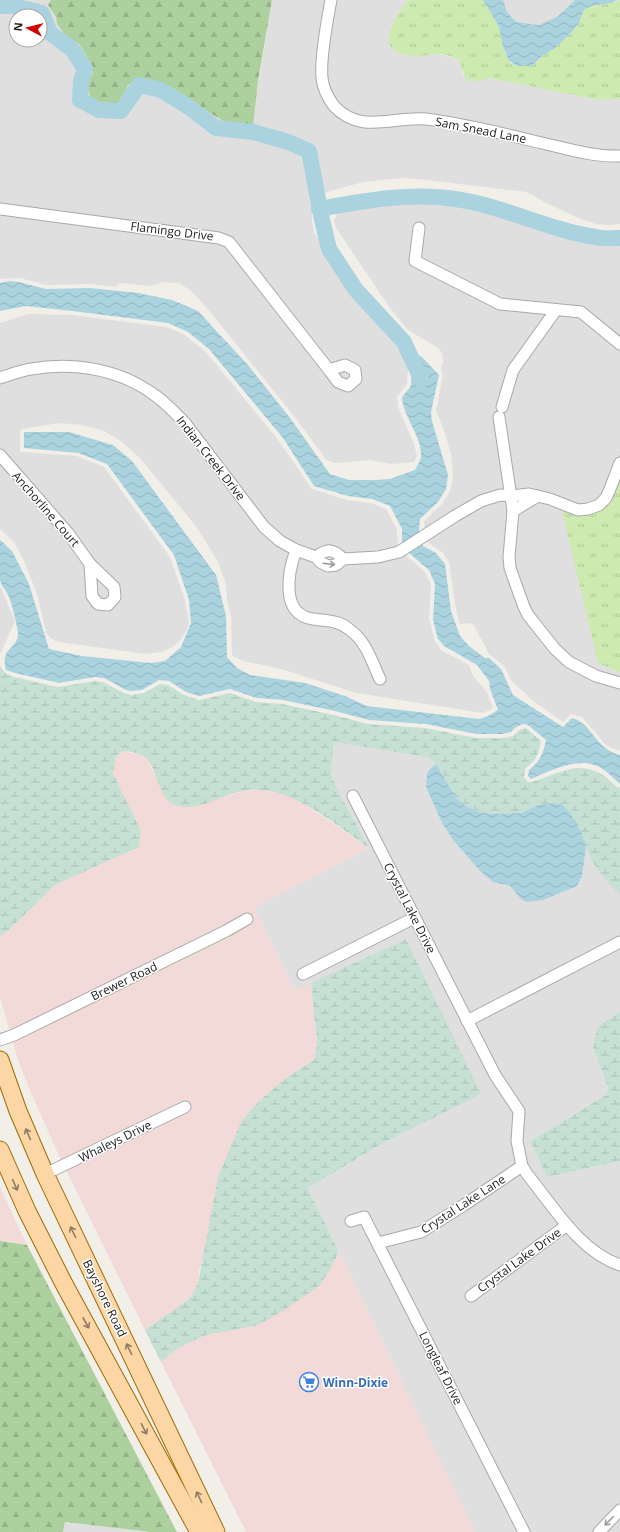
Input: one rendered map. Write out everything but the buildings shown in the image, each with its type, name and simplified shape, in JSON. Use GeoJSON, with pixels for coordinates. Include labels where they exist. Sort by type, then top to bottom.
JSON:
{"type":"FeatureCollection","features":[{"type":"Feature","properties":{"kind":"main road","name":"Bayshore Road"},"geometry":{"type":"LineString","coordinates":[[0,1060],[18,1112],[45,1174],[216,1532]]}},
{"type":"Feature","properties":{"kind":"main road"},"geometry":{"type":"LineString","coordinates":[[0,1150],[27,1211],[54,1264],[199,1532]]}},
{"type":"Feature","properties":{"kind":"main road"},"geometry":{"type":"LineString","coordinates":[[125,1394],[146,1384]]}},
{"type":"Feature","properties":{"kind":"street","name":"Sam Snead Lane"},"geometry":{"type":"LineString","coordinates":[[331,0],[324,47],[322,79],[324,89],[334,105],[351,118],[362,122],[372,123],[403,119],[433,120],[470,126],[582,152],[603,156],[620,156]]}},
{"type":"Feature","properties":{"kind":"street","name":"Flamingo Drive"},"geometry":{"type":"LineString","coordinates":[[0,209],[219,238],[229,242],[329,370]]}},
{"type":"Feature","properties":{"kind":"street"},"geometry":{"type":"LineString","coordinates":[[419,228],[415,261],[500,304],[581,312],[620,344]]}},
{"type":"Feature","properties":{"kind":"street"},"geometry":{"type":"LineString","coordinates":[[556,310],[513,370],[500,412],[512,496],[513,512],[509,557],[510,568],[516,589],[528,616],[555,649],[569,662],[596,676],[620,683]]}},
{"type":"Feature","properties":{"kind":"street","name":"Indian Creek Drive"},"geometry":{"type":"LineString","coordinates":[[0,378],[16,372],[36,368],[58,366],[78,367],[117,376],[146,390],[172,409],[185,423],[264,527],[280,541],[296,550],[316,557],[322,552],[330,550],[337,552],[343,559],[384,556],[401,551],[481,501],[500,495],[512,496]]}},
{"type":"Feature","properties":{"kind":"street","name":"Anchorline Court"},"geometry":{"type":"LineString","coordinates":[[0,455],[68,534],[90,564]]}},
{"type":"Feature","properties":{"kind":"street"},"geometry":{"type":"LineString","coordinates":[[512,496],[529,494],[578,510],[588,509],[599,505],[606,498],[620,463]]}},
{"type":"Feature","properties":{"kind":"street"},"geometry":{"type":"LineString","coordinates":[[513,512],[538,496]]}},
{"type":"Feature","properties":{"kind":"street"},"geometry":{"type":"LineString","coordinates":[[296,550],[290,570],[289,580],[290,600],[294,609],[302,616],[312,619],[333,621],[343,624],[351,630],[364,646],[380,679]]}},
{"type":"Feature","properties":{"kind":"street","name":"Crystal Lake Drive"},"geometry":{"type":"LineString","coordinates":[[353,796],[466,1021],[495,1075],[519,1112],[517,1141],[522,1166],[567,1225],[588,1247],[602,1258],[620,1265]]}},
{"type":"Feature","properties":{"kind":"street"},"geometry":{"type":"LineString","coordinates":[[303,974],[414,918]]}},
{"type":"Feature","properties":{"kind":"street","name":"Brewer Road"},"geometry":{"type":"LineString","coordinates":[[0,1040],[14,1035],[130,979],[247,919]]}},
{"type":"Feature","properties":{"kind":"street"},"geometry":{"type":"LineString","coordinates":[[466,1021],[620,942]]}},
{"type":"Feature","properties":{"kind":"street","name":"Whaleys Drive"},"geometry":{"type":"LineString","coordinates":[[45,1174],[185,1107]]}},
{"type":"Feature","properties":{"kind":"street","name":"Crystal Lake Lane"},"geometry":{"type":"LineString","coordinates":[[378,1244],[421,1232],[522,1166]]}},
{"type":"Feature","properties":{"kind":"street","name":"Longleaf Drive"},"geometry":{"type":"LineString","coordinates":[[351,1221],[364,1217],[524,1532]]}},
{"type":"Feature","properties":{"kind":"street","name":"Crystal Lake Drive"},"geometry":{"type":"LineString","coordinates":[[471,1296],[567,1225]]}},
{"type":"Feature","properties":{"kind":"street"},"geometry":{"type":"LineString","coordinates":[[599,1532],[620,1510]]}},
{"type":"Feature","properties":{"kind":"shaded area"},"geometry":{"type":"Polygon","coordinates":[[[4,0],[51,0],[48,5],[56,17],[57,24],[66,36],[79,44],[91,64],[93,73],[122,102],[128,85],[137,81],[157,82],[225,122],[259,80],[272,0],[408,0],[391,26],[401,54],[420,56],[438,54],[459,59],[462,68],[462,75],[481,81],[489,78],[598,100],[620,99],[620,224],[596,224],[581,219],[544,202],[527,192],[427,180],[402,178],[363,182],[327,192],[321,196],[314,206],[312,214],[314,233],[394,343],[401,351],[409,353],[407,384],[397,397],[398,407],[414,444],[417,456],[414,462],[391,464],[370,460],[334,463],[326,459],[294,416],[207,308],[191,291],[179,283],[163,282],[151,286],[120,283],[116,287],[90,284],[46,285],[20,278],[0,279],[0,6],[4,4],[4,0]]]}},
{"type":"Feature","properties":{"kind":"shaded area"},"geometry":{"type":"Polygon","coordinates":[[[503,0],[575,0],[557,17],[538,25],[533,25],[516,22],[507,12],[503,0]]]}},
{"type":"Feature","properties":{"kind":"shaded area"},"geometry":{"type":"Polygon","coordinates":[[[434,201],[451,203],[583,238],[620,240],[620,453],[611,481],[598,663],[620,673],[620,750],[611,748],[605,744],[582,717],[571,714],[563,722],[532,700],[511,680],[504,666],[489,654],[474,625],[468,623],[460,624],[456,610],[449,562],[443,553],[430,544],[425,538],[424,521],[441,505],[450,492],[453,476],[451,454],[444,430],[436,411],[443,375],[441,371],[443,361],[442,353],[438,348],[408,330],[390,308],[336,228],[334,220],[338,212],[345,209],[370,203],[434,201]]]}},
{"type":"Feature","properties":{"kind":"shaded area"},"geometry":{"type":"Polygon","coordinates":[[[28,314],[72,315],[166,327],[185,335],[206,352],[279,441],[312,489],[347,500],[371,503],[386,509],[397,530],[398,549],[425,572],[431,585],[429,619],[435,641],[441,650],[469,665],[473,676],[487,692],[493,708],[483,713],[356,693],[281,669],[243,661],[233,656],[231,616],[227,600],[226,584],[218,562],[198,529],[141,459],[121,441],[102,430],[82,425],[60,423],[21,429],[20,451],[77,456],[104,467],[170,557],[185,600],[189,623],[187,630],[179,642],[172,647],[161,652],[145,654],[59,642],[50,638],[46,632],[37,594],[24,561],[14,542],[0,529],[0,323],[28,314]]]}},
{"type":"Feature","properties":{"kind":"shaded area"},"geometry":{"type":"Polygon","coordinates":[[[0,586],[15,621],[0,654],[0,586]]]}},
{"type":"Feature","properties":{"kind":"shaded area"},"geometry":{"type":"Polygon","coordinates":[[[334,741],[427,757],[436,764],[429,770],[426,787],[442,823],[453,840],[480,871],[502,885],[510,886],[520,898],[577,886],[582,876],[586,848],[591,860],[620,895],[620,1011],[615,1014],[594,1039],[593,1047],[608,1088],[606,1095],[530,1141],[547,1177],[620,1161],[620,1532],[475,1532],[308,1188],[378,1146],[480,1094],[406,939],[295,991],[254,908],[369,848],[338,791],[331,774],[334,741]]]}},
{"type":"Feature","properties":{"kind":"shaded area"},"geometry":{"type":"Polygon","coordinates":[[[122,751],[141,755],[148,760],[164,794],[226,796],[243,791],[261,790],[283,794],[303,803],[369,848],[254,908],[295,991],[311,983],[317,1053],[315,1059],[285,1079],[258,1102],[241,1122],[199,1271],[198,1283],[192,1295],[185,1302],[145,1330],[60,1158],[31,1093],[18,1060],[0,997],[0,936],[10,929],[55,885],[139,847],[141,830],[113,774],[116,756],[122,751]]]}},
{"type":"Feature","properties":{"kind":"shaded area"},"geometry":{"type":"Polygon","coordinates":[[[0,1187],[23,1237],[27,1245],[0,1241],[0,1187]]]}},
{"type":"Feature","properties":{"kind":"shaded area"},"geometry":{"type":"Polygon","coordinates":[[[339,1252],[475,1532],[246,1532],[161,1362],[177,1348],[206,1335],[255,1326],[331,1268],[339,1252]]]}},
{"type":"Feature","properties":{"kind":"shaded area"},"geometry":{"type":"Polygon","coordinates":[[[65,1522],[151,1532],[63,1532],[65,1522]]]}},
{"type":"Feature","properties":{"kind":"green space"},"geometry":{"type":"Polygon","coordinates":[[[51,0],[272,0],[258,81],[253,126],[225,122],[157,82],[137,81],[128,85],[122,102],[106,107],[91,99],[86,84],[93,73],[91,64],[79,44],[66,36],[57,24],[56,17],[48,5],[51,0]]]}},
{"type":"Feature","properties":{"kind":"green space"},"geometry":{"type":"Polygon","coordinates":[[[408,0],[483,0],[499,27],[505,53],[510,63],[518,66],[532,66],[542,56],[554,49],[570,34],[579,23],[584,10],[591,6],[620,0],[620,99],[598,100],[489,78],[481,81],[467,81],[459,59],[441,54],[419,56],[404,54],[395,50],[390,44],[389,37],[391,28],[395,19],[408,0]]]}},
{"type":"Feature","properties":{"kind":"green space"},"geometry":{"type":"Polygon","coordinates":[[[620,453],[620,673],[598,663],[560,502],[586,505],[595,503],[599,500],[604,495],[611,481],[620,453]]]}},
{"type":"Feature","properties":{"kind":"green space"},"geometry":{"type":"Polygon","coordinates":[[[0,666],[5,673],[14,677],[58,687],[95,681],[103,682],[131,695],[144,693],[160,684],[168,685],[184,695],[199,700],[230,693],[256,702],[282,704],[368,724],[425,728],[476,738],[504,738],[513,736],[519,730],[526,728],[541,741],[534,761],[525,769],[524,777],[528,782],[532,782],[559,772],[585,769],[603,775],[615,786],[620,788],[620,895],[604,878],[591,860],[582,834],[553,803],[538,805],[521,813],[492,814],[478,812],[466,806],[457,799],[436,764],[427,757],[334,742],[331,774],[338,791],[369,848],[310,807],[277,793],[260,790],[243,791],[191,807],[173,804],[164,796],[148,760],[140,754],[123,751],[116,756],[113,774],[141,830],[139,847],[55,885],[10,929],[0,936],[0,666]]]}},
{"type":"Feature","properties":{"kind":"green space"},"geometry":{"type":"Polygon","coordinates":[[[406,939],[481,1094],[378,1146],[308,1188],[339,1252],[320,1285],[283,1311],[255,1326],[206,1335],[178,1348],[161,1362],[145,1330],[185,1302],[192,1295],[198,1283],[218,1177],[241,1122],[258,1102],[285,1079],[315,1059],[317,1042],[311,983],[406,939]]]}},
{"type":"Feature","properties":{"kind":"green space"},"geometry":{"type":"Polygon","coordinates":[[[620,1011],[620,1161],[547,1177],[530,1141],[606,1095],[608,1088],[593,1047],[594,1039],[599,1026],[620,1011]]]}},
{"type":"Feature","properties":{"kind":"green space"},"geometry":{"type":"Polygon","coordinates":[[[0,1241],[27,1245],[177,1532],[151,1532],[65,1522],[63,1532],[0,1532],[0,1241]]]}},
{"type":"Feature","properties":{"kind":"water"},"geometry":{"type":"Polygon","coordinates":[[[483,0],[503,0],[507,12],[516,22],[538,25],[557,17],[575,0],[618,0],[611,3],[591,6],[584,10],[579,23],[554,49],[542,56],[532,66],[517,66],[509,61],[503,47],[499,27],[483,0]]]}},
{"type":"Feature","properties":{"kind":"water"},"geometry":{"type":"Polygon","coordinates":[[[9,281],[46,289],[90,288],[138,293],[172,300],[198,311],[247,364],[290,418],[330,474],[349,480],[390,479],[415,470],[421,458],[421,449],[403,404],[402,397],[411,386],[412,355],[421,356],[439,375],[431,412],[432,421],[448,475],[446,489],[438,502],[420,519],[419,530],[423,546],[436,553],[445,564],[451,611],[460,636],[469,646],[485,658],[489,658],[501,669],[513,695],[563,727],[572,718],[579,721],[585,725],[605,748],[620,755],[620,784],[601,768],[593,764],[584,763],[556,769],[531,779],[528,776],[529,770],[541,756],[546,740],[528,725],[523,724],[516,727],[511,732],[502,734],[476,734],[426,724],[369,720],[283,700],[257,698],[230,689],[199,696],[186,692],[169,681],[159,680],[142,690],[131,691],[126,690],[104,678],[95,677],[59,683],[6,670],[5,656],[15,643],[18,633],[10,599],[0,580],[0,540],[12,551],[29,584],[49,649],[82,656],[150,663],[165,661],[181,647],[191,623],[189,600],[174,555],[107,464],[78,453],[24,448],[24,432],[69,432],[113,445],[132,461],[216,575],[226,616],[227,657],[237,668],[250,675],[305,683],[345,696],[367,706],[479,719],[498,710],[490,689],[489,681],[477,665],[444,646],[438,639],[433,620],[435,584],[429,570],[402,547],[402,529],[390,506],[372,499],[348,496],[314,486],[283,438],[209,349],[188,332],[168,323],[72,311],[26,306],[0,311],[0,283],[9,281]]]}},
{"type":"Feature","properties":{"kind":"water"},"geometry":{"type":"Polygon","coordinates":[[[436,764],[457,799],[466,806],[478,812],[492,814],[521,813],[538,805],[553,803],[563,805],[571,814],[582,834],[586,848],[582,876],[577,886],[543,900],[526,902],[520,898],[510,886],[493,882],[480,871],[453,840],[442,823],[426,787],[427,774],[436,764]]]}},
{"type":"Feature","properties":{"kind":"waterway"},"geometry":{"type":"LineString","coordinates":[[0,6],[13,6],[42,13],[50,33],[72,49],[85,69],[81,81],[80,100],[99,110],[121,111],[139,85],[161,90],[190,108],[216,128],[253,132],[288,142],[309,151],[329,249],[356,290],[404,342],[421,379]]}},
{"type":"Feature","properties":{"kind":"waterway"},"geometry":{"type":"LineString","coordinates":[[319,209],[387,198],[421,196],[438,197],[473,202],[578,234],[602,238],[620,238]]}},
{"type":"Feature","properties":{"kind":"place","name":"Winn-Dixie"},"geometry":{"type":"Point","coordinates":[309,1382]}}]}
